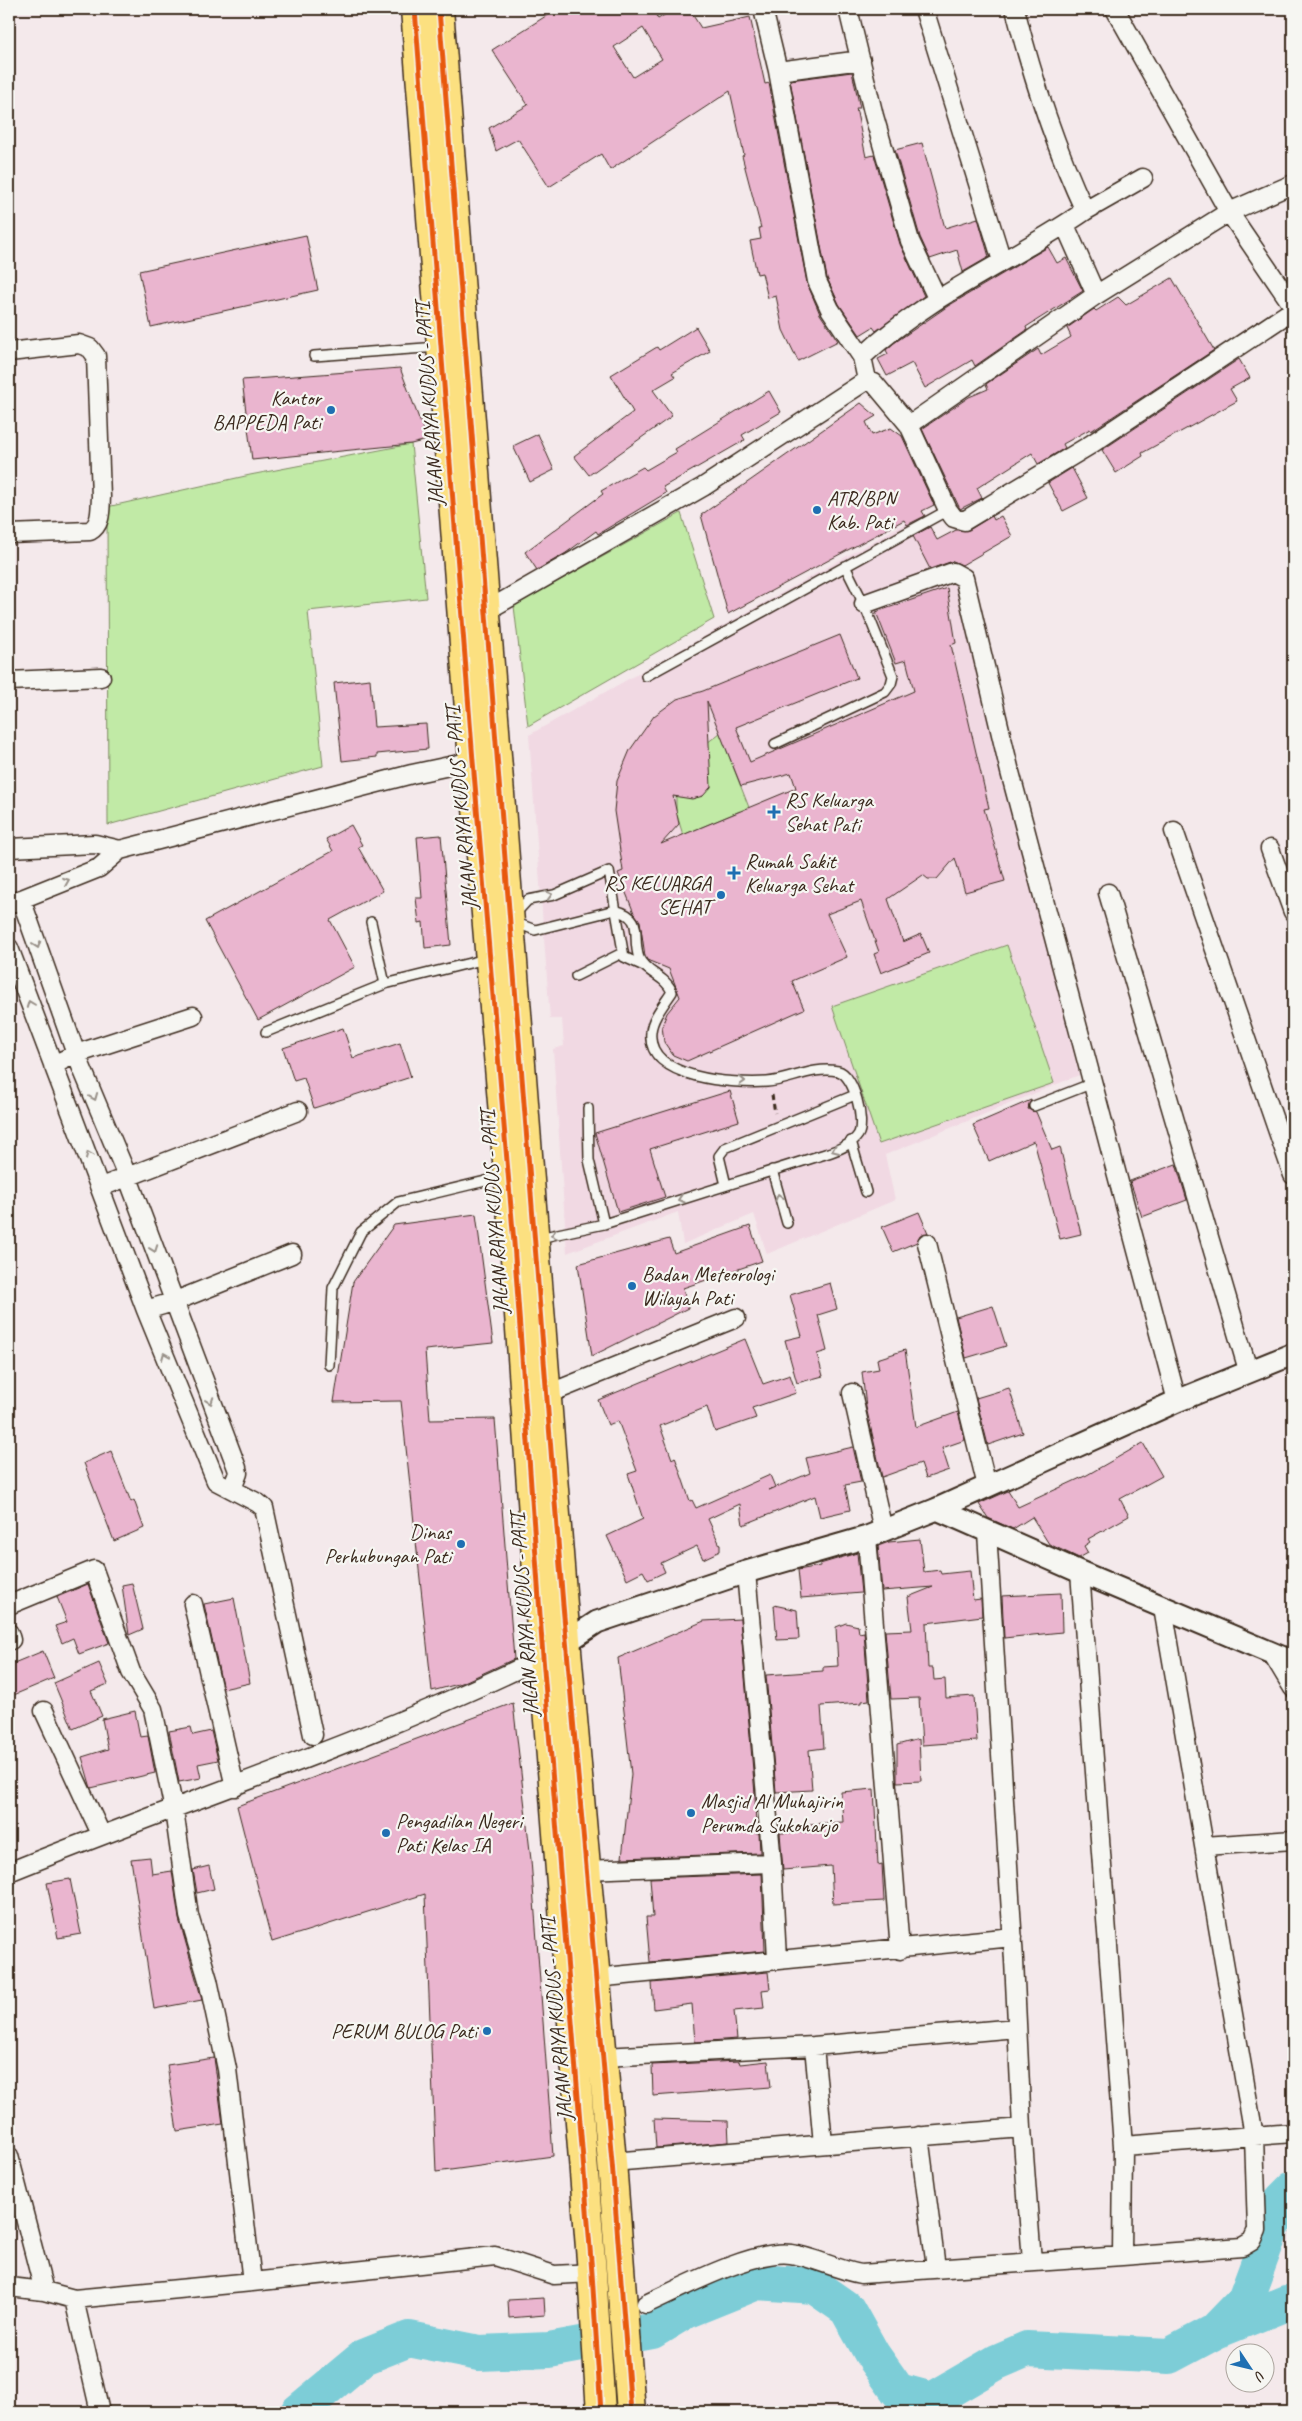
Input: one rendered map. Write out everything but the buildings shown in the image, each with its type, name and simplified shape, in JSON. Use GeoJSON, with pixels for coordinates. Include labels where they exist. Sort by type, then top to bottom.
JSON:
{"type":"FeatureCollection","features":[{"type":"Feature","properties":{"kind":"main road","name":"JALAN RAYA KUDUS - PATI"},"geometry":{"type":"LineString","coordinates":[[416,9],[473,761],[498,922],[491,958],[508,1175],[525,1241],[548,1394],[566,1642],[612,2162],[631,2412]]}},
{"type":"Feature","properties":{"kind":"main road","name":"JALAN RAYA KUDUS - PATI"},"geometry":{"type":"LineString","coordinates":[[439,9],[486,611],[498,922],[525,1241],[543,1657],[601,2412]]}},
{"type":"Feature","properties":{"kind":"street"},"geometry":{"type":"LineString","coordinates":[[763,9],[778,71],[781,96],[817,281],[830,309],[862,357],[867,380]]}},
{"type":"Feature","properties":{"kind":"street"},"geometry":{"type":"LineString","coordinates":[[848,9],[860,60],[910,241],[937,298]]}},
{"type":"Feature","properties":{"kind":"street"},"geometry":{"type":"LineString","coordinates":[[924,9],[1002,261]]}},
{"type":"Feature","properties":{"kind":"street"},"geometry":{"type":"LineString","coordinates":[[1015,9],[1022,37],[1052,128],[1086,211]]}},
{"type":"Feature","properties":{"kind":"street"},"geometry":{"type":"LineString","coordinates":[[1115,9],[1229,212],[1293,306]]}},
{"type":"Feature","properties":{"kind":"street"},"geometry":{"type":"LineString","coordinates":[[778,71],[860,60]]}},
{"type":"Feature","properties":{"kind":"street"},"geometry":{"type":"LineString","coordinates":[[862,357],[878,342],[937,298],[1143,178]]}},
{"type":"Feature","properties":{"kind":"street"},"geometry":{"type":"LineString","coordinates":[[910,425],[1096,294],[1229,212],[1293,184]]}},
{"type":"Feature","properties":{"kind":"street"},"geometry":{"type":"LineString","coordinates":[[1065,225],[1096,294]]}},
{"type":"Feature","properties":{"kind":"street"},"geometry":{"type":"LineString","coordinates":[[867,380],[874,383],[910,425],[948,510],[954,518],[964,521],[1090,445],[1293,310]]}},
{"type":"Feature","properties":{"kind":"street"},"geometry":{"type":"LineString","coordinates":[[9,352],[79,344],[90,348],[96,356],[102,497],[99,520],[96,527],[90,531],[9,534]]}},
{"type":"Feature","properties":{"kind":"street"},"geometry":{"type":"LineString","coordinates":[[486,611],[703,486],[867,380]]}},
{"type":"Feature","properties":{"kind":"street"},"geometry":{"type":"LineString","coordinates":[[864,604],[953,572],[964,578],[1010,772],[1177,1400]]}},
{"type":"Feature","properties":{"kind":"street"},"geometry":{"type":"LineString","coordinates":[[9,682],[101,677]]}},
{"type":"Feature","properties":{"kind":"street"},"geometry":{"type":"LineString","coordinates":[[232,1489],[238,1473],[237,1468],[173,1302],[128,1178],[15,902],[99,868],[120,850],[403,777],[473,761]]}},
{"type":"Feature","properties":{"kind":"street"},"geometry":{"type":"LineString","coordinates":[[1174,831],[1293,1175]]}},
{"type":"Feature","properties":{"kind":"street"},"geometry":{"type":"LineString","coordinates":[[9,848],[94,844],[120,850]]}},
{"type":"Feature","properties":{"kind":"street"},"geometry":{"type":"LineString","coordinates":[[1270,849],[1293,912]]}},
{"type":"Feature","properties":{"kind":"street"},"geometry":{"type":"LineString","coordinates":[[1108,893],[1248,1370]]}},
{"type":"Feature","properties":{"kind":"street"},"geometry":{"type":"LineString","coordinates":[[9,948],[146,1310],[216,1482],[264,1508],[313,1735]]}},
{"type":"Feature","properties":{"kind":"street"},"geometry":{"type":"LineString","coordinates":[[53,1065],[76,1054],[193,1016]]}},
{"type":"Feature","properties":{"kind":"street"},"geometry":{"type":"LineString","coordinates":[[101,1187],[298,1111]]}},
{"type":"Feature","properties":{"kind":"street"},"geometry":{"type":"LineString","coordinates":[[927,1243],[987,1486]]}},
{"type":"Feature","properties":{"kind":"street"},"geometry":{"type":"LineString","coordinates":[[146,1310],[173,1302],[292,1254]]}},
{"type":"Feature","properties":{"kind":"street"},"geometry":{"type":"LineString","coordinates":[[548,1394],[736,1318]]}},
{"type":"Feature","properties":{"kind":"street"},"geometry":{"type":"LineString","coordinates":[[9,1872],[101,1834],[174,1810],[311,1757],[508,1674],[543,1657],[597,1622],[746,1572],[875,1534],[936,1509],[1177,1400],[1248,1370],[1293,1354]]}},
{"type":"Feature","properties":{"kind":"street"},"geometry":{"type":"LineString","coordinates":[[852,1393],[875,1534],[900,1950]]}},
{"type":"Feature","properties":{"kind":"street"},"geometry":{"type":"LineString","coordinates":[[936,1509],[1163,1608],[1293,1662]]}},
{"type":"Feature","properties":{"kind":"street"},"geometry":{"type":"LineString","coordinates":[[987,1532],[1013,1937],[1022,2128],[1032,2262]]}},
{"type":"Feature","properties":{"kind":"street"},"geometry":{"type":"LineString","coordinates":[[9,1606],[94,1570],[97,1573],[131,1672],[152,1704],[174,1810],[189,1916],[208,1980],[227,2069],[252,2282]]}},
{"type":"Feature","properties":{"kind":"street"},"geometry":{"type":"LineString","coordinates":[[746,1572],[772,1863],[777,1960]]}},
{"type":"Feature","properties":{"kind":"street"},"geometry":{"type":"LineString","coordinates":[[1080,1572],[1123,2146],[1122,2256]]}},
{"type":"Feature","properties":{"kind":"street"},"geometry":{"type":"LineString","coordinates":[[193,1604],[235,1787]]}},
{"type":"Feature","properties":{"kind":"street"},"geometry":{"type":"LineString","coordinates":[[646,2304],[747,2261],[772,2254],[798,2256],[843,2271],[861,2274],[1242,2247],[1252,2240],[1257,2230],[1254,2136],[1163,1608]]}},
{"type":"Feature","properties":{"kind":"street"},"geometry":{"type":"LineString","coordinates":[[1272,1653],[1293,1688]]}},
{"type":"Feature","properties":{"kind":"street"},"geometry":{"type":"LineString","coordinates":[[44,1711],[101,1834]]}},
{"type":"Feature","properties":{"kind":"street"},"geometry":{"type":"LineString","coordinates":[[1204,1846],[1293,1840]]}},
{"type":"Feature","properties":{"kind":"street"},"geometry":{"type":"LineString","coordinates":[[586,1870],[772,1863]]}},
{"type":"Feature","properties":{"kind":"street"},"geometry":{"type":"LineString","coordinates":[[595,1978],[900,1950],[1013,1937]]}},
{"type":"Feature","properties":{"kind":"street"},"geometry":{"type":"LineString","coordinates":[[603,2057],[814,2046],[1016,2028]]}},
{"type":"Feature","properties":{"kind":"street"},"geometry":{"type":"LineString","coordinates":[[814,2046],[823,2144]]}},
{"type":"Feature","properties":{"kind":"street"},"geometry":{"type":"LineString","coordinates":[[612,2162],[1022,2128]]}},
{"type":"Feature","properties":{"kind":"street"},"geometry":{"type":"LineString","coordinates":[[1123,2146],[1293,2133]]}},
{"type":"Feature","properties":{"kind":"street"},"geometry":{"type":"LineString","coordinates":[[919,2136],[936,2268]]}},
{"type":"Feature","properties":{"kind":"street"},"geometry":{"type":"LineString","coordinates":[[9,2156],[44,2291]]}},
{"type":"Feature","properties":{"kind":"street"},"geometry":{"type":"LineString","coordinates":[[9,2287],[44,2291],[74,2299],[495,2256],[554,2275],[592,2283]]}},
{"type":"Feature","properties":{"kind":"street"},"geometry":{"type":"LineString","coordinates":[[74,2299],[100,2412]]}},
{"type":"Feature","properties":{"kind":"lane"},"geometry":{"type":"LineString","coordinates":[[314,356],[441,347]]}},
{"type":"Feature","properties":{"kind":"lane"},"geometry":{"type":"LineString","coordinates":[[646,676],[948,510]]}},
{"type":"Feature","properties":{"kind":"lane"},"geometry":{"type":"LineString","coordinates":[[775,744],[889,688],[893,676],[864,604],[845,566]]}},
{"type":"Feature","properties":{"kind":"lane"},"geometry":{"type":"LineString","coordinates":[[498,922],[528,900],[554,895],[609,871],[622,953],[628,961],[646,967]]}},
{"type":"Feature","properties":{"kind":"lane"},"geometry":{"type":"LineString","coordinates":[[498,922],[535,930],[615,910],[627,913],[636,925],[640,958],[646,967],[669,985],[672,992],[651,1030],[651,1043],[660,1056],[693,1077],[769,1082],[817,1070],[838,1071],[851,1082],[856,1095],[861,1125],[858,1135],[838,1149],[604,1224],[525,1241]]}},
{"type":"Feature","properties":{"kind":"lane"},"geometry":{"type":"LineString","coordinates":[[371,922],[385,984]]}},
{"type":"Feature","properties":{"kind":"lane"},"geometry":{"type":"LineString","coordinates":[[576,976],[622,953]]}},
{"type":"Feature","properties":{"kind":"lane"},"geometry":{"type":"LineString","coordinates":[[266,1032],[385,984],[491,958]]}},
{"type":"Feature","properties":{"kind":"lane"},"geometry":{"type":"LineString","coordinates":[[1034,1106],[1092,1083]]}},
{"type":"Feature","properties":{"kind":"lane"},"geometry":{"type":"LineString","coordinates":[[726,1184],[719,1156],[722,1150],[856,1095]]}},
{"type":"Feature","properties":{"kind":"lane"},"geometry":{"type":"LineString","coordinates":[[588,1108],[589,1160],[604,1224]]}},
{"type":"Feature","properties":{"kind":"lane"},"geometry":{"type":"LineString","coordinates":[[851,1140],[866,1192]]}},
{"type":"Feature","properties":{"kind":"lane"},"geometry":{"type":"LineString","coordinates":[[772,1170],[787,1223]]}},
{"type":"Feature","properties":{"kind":"lane"},"geometry":{"type":"LineString","coordinates":[[329,1365],[333,1288],[361,1232],[398,1202],[508,1175]]}},
{"type":"Feature","properties":{"kind":"path"},"geometry":{"type":"LineString","coordinates":[[769,1082],[778,1126]]}},
{"type":"Feature","properties":{"kind":"shaded area","name":"RS Keluarga Sehat Pati"},"geometry":{"type":"Polygon","coordinates":[[[909,521],[934,576],[952,569],[1079,1075],[885,1155],[895,1200],[767,1254],[754,1214],[683,1244],[678,1212],[567,1253],[553,1049],[564,1046],[562,1019],[550,1019],[529,735],[909,521]]]}},
{"type":"Feature","properties":{"kind":"green space"},"geometry":{"type":"Polygon","coordinates":[[[411,444],[426,598],[308,611],[323,766],[108,825],[107,507],[250,475],[411,444]]]}},
{"type":"Feature","properties":{"kind":"green space"},"geometry":{"type":"Polygon","coordinates":[[[681,513],[714,619],[528,726],[514,606],[681,513]]]}},
{"type":"Feature","properties":{"kind":"green space"},"geometry":{"type":"Polygon","coordinates":[[[720,733],[757,828],[740,811],[683,835],[676,812],[676,796],[687,798],[699,796],[711,787],[699,749],[720,733]]]}},
{"type":"Feature","properties":{"kind":"green space"},"geometry":{"type":"Polygon","coordinates":[[[1007,945],[1054,1083],[879,1144],[832,1006],[1007,945]]]}},
{"type":"Feature","properties":{"kind":"waterway"},"geometry":{"type":"LineString","coordinates":[[1218,2328],[1245,2300],[1282,2200],[1293,2189]]}},
{"type":"Feature","properties":{"kind":"waterway"},"geometry":{"type":"LineString","coordinates":[[298,2412],[364,2357],[409,2339],[479,2353],[549,2350],[652,2331],[685,2311],[757,2282],[814,2286],[847,2309],[872,2354],[898,2391],[932,2400],[997,2362],[1027,2349],[1169,2356],[1216,2331],[1286,2303],[1293,2303]]}},
{"type":"Feature","properties":{"kind":"cycle path"},"geometry":{"type":"LineString","coordinates":[[415,9],[473,761],[514,1243],[543,1657],[592,2273],[601,2412]]}},
{"type":"Feature","properties":{"kind":"cycle path"},"geometry":{"type":"LineString","coordinates":[[439,9],[563,1605],[612,2162],[631,2412]]}},
{"type":"Feature","properties":{"kind":"place","name":"Kantor BAPPEDA Pati"},"geometry":{"type":"Point","coordinates":[331,410]}},
{"type":"Feature","properties":{"kind":"place","name":"ATR/BPN Kab. Pati"},"geometry":{"type":"Point","coordinates":[817,510]}},
{"type":"Feature","properties":{"kind":"place","name":"RS Keluarga Sehat Pati"},"geometry":{"type":"Point","coordinates":[774,812]}},
{"type":"Feature","properties":{"kind":"place","name":"Rumah Sakit Keluarga Sehat"},"geometry":{"type":"Point","coordinates":[734,873]}},
{"type":"Feature","properties":{"kind":"place","name":"RS KELUARGA SEHAT"},"geometry":{"type":"Point","coordinates":[721,895]}},
{"type":"Feature","properties":{"kind":"place","name":"Badan Meteorologi Wilayah Pati"},"geometry":{"type":"Point","coordinates":[632,1286]}},
{"type":"Feature","properties":{"kind":"place","name":"Dinas Perhubungan Pati"},"geometry":{"type":"Point","coordinates":[461,1544]}},
{"type":"Feature","properties":{"kind":"place","name":"Masjid Al Muhajirin Perumda Sukoharjo"},"geometry":{"type":"Point","coordinates":[691,1813]}},
{"type":"Feature","properties":{"kind":"place","name":"Pengadilan Negeri Pati Kelas IA"},"geometry":{"type":"Point","coordinates":[386,1833]}},
{"type":"Feature","properties":{"kind":"place","name":"PERUM BULOG Pati"},"geometry":{"type":"Point","coordinates":[487,2031]}}]}
